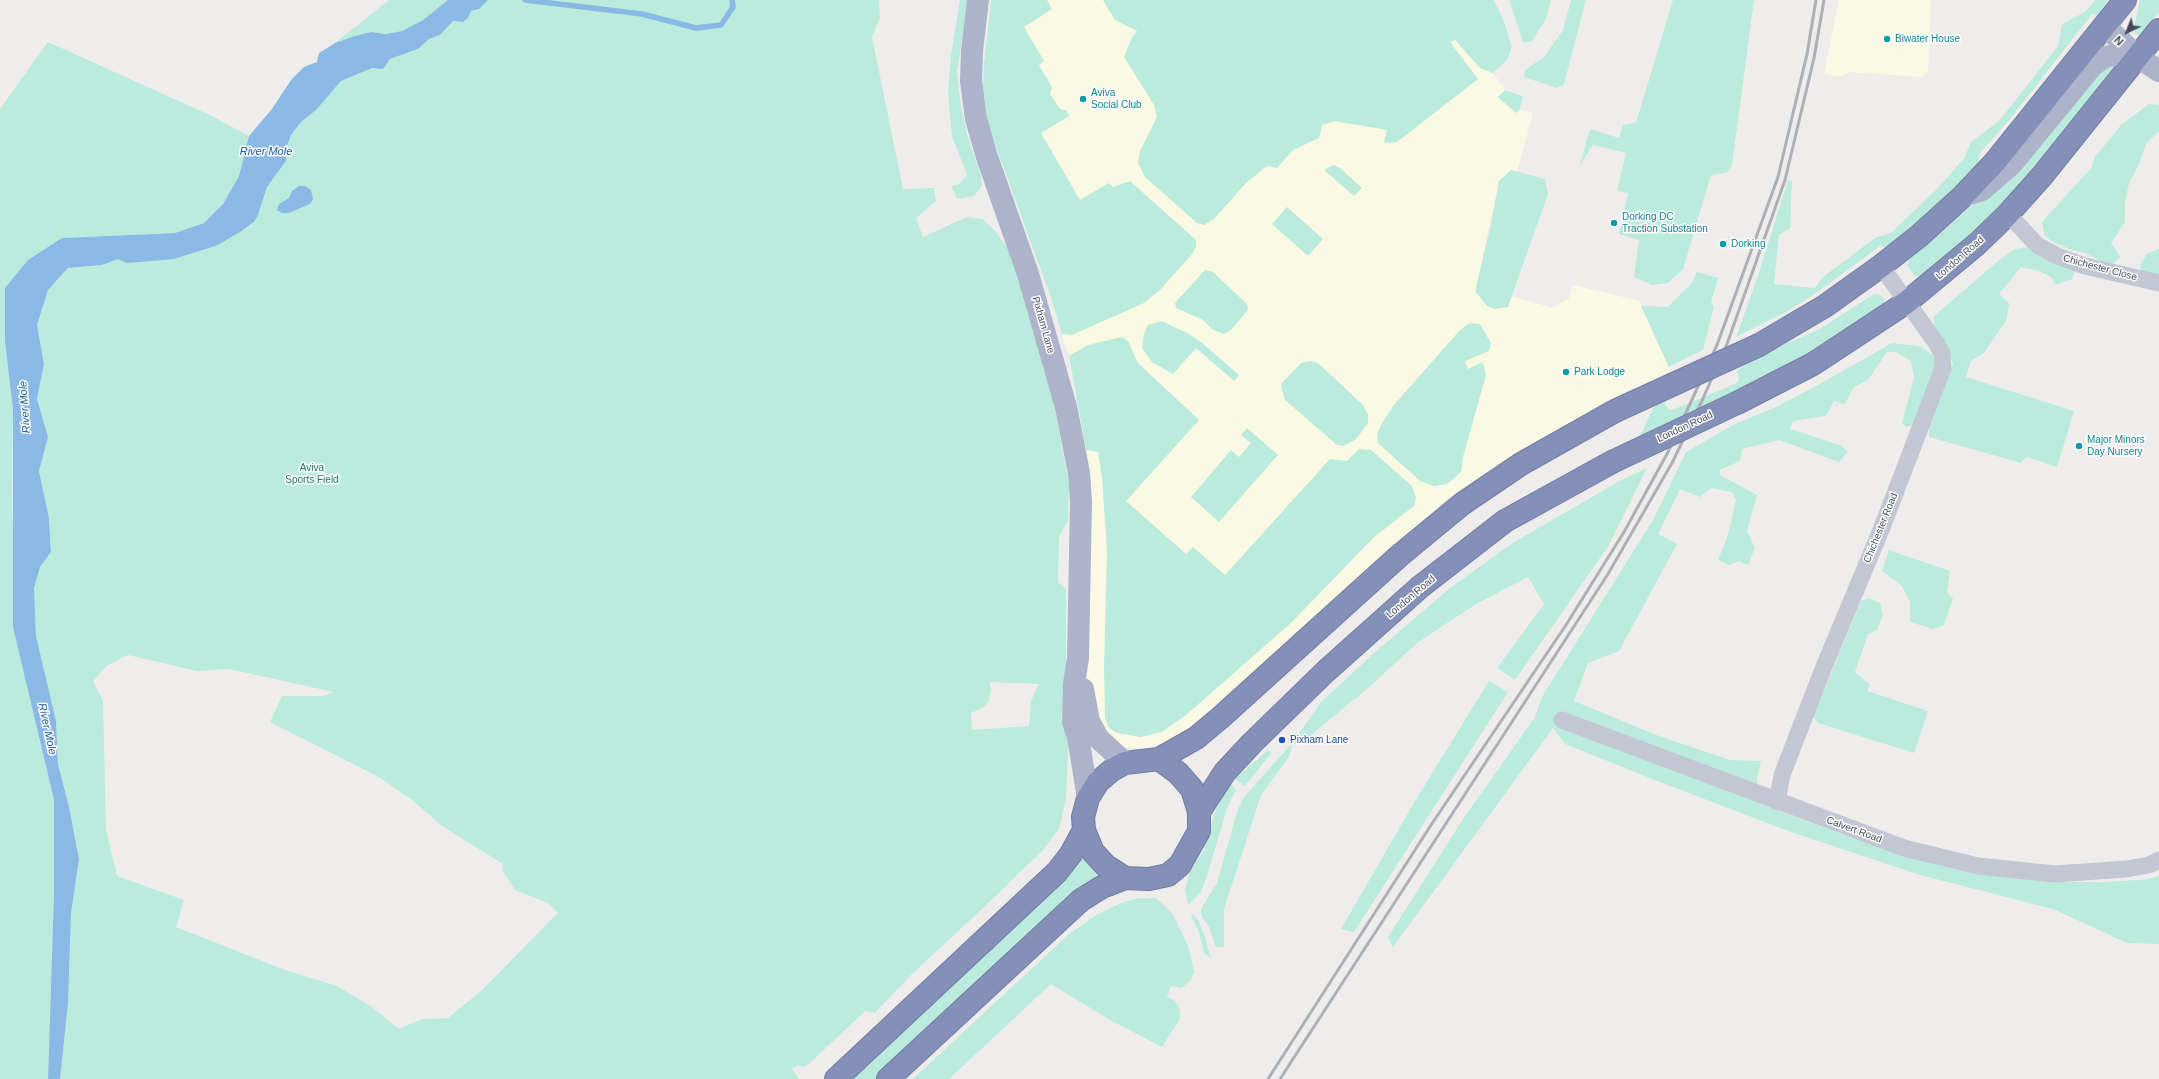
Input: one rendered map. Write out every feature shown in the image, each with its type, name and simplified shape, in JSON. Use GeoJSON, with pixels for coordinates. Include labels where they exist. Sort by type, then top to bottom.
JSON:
{"type":"FeatureCollection","features":[{"type":"Feature","properties":{"kind":"highway"},"geometry":{"type":"LineString","coordinates":[[1125,878],[1106,866],[1093,852],[1084,830],[1083,817],[1088,798],[1098,782],[1112,770],[1126,763],[1159,759],[1196,738],[1399,556],[1462,504],[1521,464],[1615,411],[1758,345],[1825,306],[1881,266],[1919,236],[1962,197],[1995,162],[2125,0]]}},
{"type":"Feature","properties":{"kind":"highway","name":"London Road"},"geometry":{"type":"LineString","coordinates":[[1199,812],[1225,772],[1252,743],[1325,672],[1420,587],[1505,521],[1612,462],[1739,402],[1813,364],[1907,302],[1944,272],[2008,214],[2075,137],[2159,30]]}},
{"type":"Feature","properties":{"kind":"highway"},"geometry":{"type":"LineString","coordinates":[[888,1079],[1081,900],[1102,886],[1125,878],[1149,879],[1168,875],[1180,865],[1199,831],[1199,812],[1192,789],[1178,773],[1159,759]]}},
{"type":"Feature","properties":{"kind":"highway"},"geometry":{"type":"LineString","coordinates":[[836,1079],[1057,872],[1071,854],[1084,830]]}},
{"type":"Feature","properties":{"kind":"main road","name":"Pixham Lane"},"geometry":{"type":"LineString","coordinates":[[978,0],[972,51],[971,81],[976,119],[987,157],[1032,288],[1066,407],[1079,473],[1081,501],[1078,658],[1074,684],[1073,722],[1078,737],[1088,798]]}},
{"type":"Feature","properties":{"kind":"main road"},"geometry":{"type":"LineString","coordinates":[[2105,26],[2138,57],[2159,71]]}},
{"type":"Feature","properties":{"kind":"main road"},"geometry":{"type":"LineString","coordinates":[[1962,197],[1982,190],[2011,164],[2093,65],[2105,57],[2122,54],[2138,57]]}},
{"type":"Feature","properties":{"kind":"main road","name":"Pixham Lane"},"geometry":{"type":"LineString","coordinates":[[1078,658],[1090,722],[1102,743],[1126,763]]}},
{"type":"Feature","properties":{"kind":"street","name":"Chichester Close"},"geometry":{"type":"LineString","coordinates":[[2008,214],[2037,245],[2058,256],[2085,266],[2159,283]]}},
{"type":"Feature","properties":{"kind":"street","name":"Chichester Road"},"geometry":{"type":"LineString","coordinates":[[1777,802],[1782,775],[1823,668],[1879,534],[1943,368],[1942,354],[1881,266]]}},
{"type":"Feature","properties":{"kind":"street","name":"Calvert Road"},"geometry":{"type":"LineString","coordinates":[[1562,720],[1777,802],[1904,848],[1978,866],[2055,874],[2126,869],[2149,865],[2159,860]]}},
{"type":"Feature","properties":{"kind":"shaded area"},"geometry":{"type":"Polygon","coordinates":[[[991,0],[1494,0],[1504,21],[1512,47],[1507,60],[1493,73],[1505,90],[1523,96],[1520,109],[1533,113],[1517,172],[1511,170],[1499,181],[1485,245],[1508,306],[1511,296],[1553,308],[1569,298],[1573,285],[1639,301],[1670,371],[1616,396],[1517,452],[1445,504],[1412,530],[1303,632],[1185,733],[1164,743],[1144,748],[1121,747],[1108,739],[1086,688],[1085,656],[1089,532],[1086,450],[1069,356],[1051,298],[999,156],[983,88],[984,62],[991,0]]]}},
{"type":"Feature","properties":{"kind":"shaded area","name":"Biwater House"},"geometry":{"type":"Polygon","coordinates":[[[1839,0],[1931,0],[1928,72],[1922,77],[1849,72],[1840,77],[1824,74],[1839,0]]]}},
{"type":"Feature","properties":{"kind":"green space"},"geometry":{"type":"Polygon","coordinates":[[[389,0],[448,0],[423,20],[402,31],[386,34],[371,32],[335,43],[389,0]]]}},
{"type":"Feature","properties":{"kind":"green space","name":"Aviva Sports Field"},"geometry":{"type":"Polygon","coordinates":[[[488,0],[879,0],[880,18],[872,37],[903,189],[934,188],[936,201],[916,218],[923,237],[967,217],[983,219],[996,232],[1007,247],[1039,334],[1052,392],[1069,485],[1068,520],[1059,537],[1058,582],[1066,589],[1066,710],[1061,717],[1063,728],[1069,734],[1066,798],[1059,829],[1042,851],[910,976],[875,1013],[865,1011],[809,1064],[803,1067],[798,1065],[792,1069],[799,1079],[60,1079],[68,1004],[71,913],[79,859],[69,807],[58,764],[56,721],[36,636],[34,588],[40,567],[51,552],[49,518],[39,471],[48,437],[37,399],[44,364],[37,325],[48,290],[68,268],[102,265],[118,259],[218,245],[240,232],[254,222],[258,215],[267,187],[286,161],[287,146],[291,135],[301,122],[316,110],[341,81],[372,68],[383,69],[390,59],[418,49],[429,39],[440,35],[453,21],[463,22],[471,11],[479,9],[488,0]],[[128,655],[108,665],[93,681],[103,701],[106,829],[117,876],[184,900],[176,927],[285,970],[337,986],[372,1007],[399,1029],[422,1019],[448,1018],[481,991],[558,913],[548,903],[515,890],[502,870],[503,864],[442,826],[412,800],[379,777],[270,722],[282,696],[323,696],[334,692],[229,669],[197,671],[128,655]],[[989,682],[991,689],[989,700],[984,707],[971,713],[972,730],[1029,726],[1031,701],[1039,684],[989,682]]]}},
{"type":"Feature","properties":{"kind":"green space"},"geometry":{"type":"Polygon","coordinates":[[[960,0],[968,0],[957,72],[961,106],[967,134],[981,176],[982,186],[974,196],[957,199],[951,186],[959,184],[967,175],[952,136],[948,94],[951,55],[960,0]]]}},
{"type":"Feature","properties":{"kind":"green space"},"geometry":{"type":"Polygon","coordinates":[[[991,0],[1047,0],[1052,9],[1024,27],[1044,61],[1039,65],[1052,87],[1050,94],[1060,109],[1066,110],[1069,116],[1041,133],[1080,200],[1109,183],[1113,187],[1130,181],[1196,240],[1196,247],[1193,253],[1160,290],[1144,303],[1072,335],[1062,334],[1051,298],[988,125],[983,88],[984,62],[991,0]]]}},
{"type":"Feature","properties":{"kind":"green space"},"geometry":{"type":"Polygon","coordinates":[[[1103,0],[1494,0],[1504,21],[1512,47],[1507,60],[1493,73],[1480,68],[1455,40],[1450,42],[1478,79],[1397,142],[1384,143],[1387,130],[1335,121],[1322,125],[1319,138],[1293,150],[1277,168],[1267,166],[1247,182],[1214,219],[1204,225],[1197,223],[1145,177],[1138,163],[1140,151],[1157,117],[1154,105],[1124,57],[1132,37],[1137,31],[1115,20],[1103,0]]]}},
{"type":"Feature","properties":{"kind":"green space"},"geometry":{"type":"Polygon","coordinates":[[[1509,0],[1551,0],[1546,19],[1531,42],[1523,42],[1509,0]]]}},
{"type":"Feature","properties":{"kind":"green space"},"geometry":{"type":"Polygon","coordinates":[[[1571,0],[1586,0],[1564,84],[1557,88],[1524,77],[1525,70],[1544,57],[1563,30],[1571,0]]]}},
{"type":"Feature","properties":{"kind":"green space"},"geometry":{"type":"Polygon","coordinates":[[[1673,0],[1754,0],[1732,165],[1727,173],[1711,175],[1683,269],[1668,283],[1652,285],[1634,277],[1639,240],[1619,234],[1628,193],[1617,191],[1626,153],[1593,145],[1580,165],[1590,129],[1619,138],[1623,125],[1636,123],[1673,0]]]}},
{"type":"Feature","properties":{"kind":"green space"},"geometry":{"type":"Polygon","coordinates":[[[2095,0],[2108,0],[2097,16],[2092,14],[2011,118],[1980,153],[1978,163],[1947,197],[1887,248],[1880,246],[1815,294],[1786,312],[1736,337],[1758,276],[1788,180],[1792,181],[1790,228],[1779,235],[1774,284],[1815,288],[1823,277],[1875,238],[1891,233],[1939,187],[1964,158],[1971,142],[1999,121],[2058,46],[2062,24],[2085,12],[2095,0]]]}},
{"type":"Feature","properties":{"kind":"green space"},"geometry":{"type":"Polygon","coordinates":[[[2140,0],[2159,0],[2159,12],[2140,37],[2135,33],[2135,23],[2140,0]]]}},
{"type":"Feature","properties":{"kind":"green space"},"geometry":{"type":"Polygon","coordinates":[[[48,42],[212,116],[249,136],[239,176],[223,204],[204,223],[175,233],[62,238],[5,342],[13,410],[12,491],[14,567],[33,710],[54,800],[54,892],[48,1079],[0,1079],[0,109],[48,42]]]}},
{"type":"Feature","properties":{"kind":"green space"},"geometry":{"type":"Polygon","coordinates":[[[2110,62],[2117,66],[2007,201],[1961,245],[1923,276],[1915,276],[1907,265],[1911,258],[2009,174],[2110,62]]]}},
{"type":"Feature","properties":{"kind":"green space"},"geometry":{"type":"Polygon","coordinates":[[[1505,90],[1523,96],[1520,109],[1516,113],[1498,97],[1505,90]]]}},
{"type":"Feature","properties":{"kind":"green space"},"geometry":{"type":"Polygon","coordinates":[[[2149,104],[2159,105],[2159,131],[2146,144],[2138,166],[2129,183],[2125,202],[2125,222],[2111,243],[2120,257],[2111,266],[2087,254],[2069,249],[2051,241],[2044,234],[2042,222],[2091,168],[2095,157],[2121,125],[2149,104]]]}},
{"type":"Feature","properties":{"kind":"green space"},"geometry":{"type":"Polygon","coordinates":[[[1333,165],[1339,167],[1362,188],[1354,196],[1324,170],[1333,165]]]}},
{"type":"Feature","properties":{"kind":"green space"},"geometry":{"type":"Polygon","coordinates":[[[1511,170],[1545,179],[1548,194],[1508,307],[1495,309],[1487,306],[1475,291],[1492,220],[1499,181],[1511,170]]]}},
{"type":"Feature","properties":{"kind":"green space"},"geometry":{"type":"Polygon","coordinates":[[[1287,207],[1323,239],[1308,256],[1272,224],[1287,207]]]}},
{"type":"Feature","properties":{"kind":"green space"},"geometry":{"type":"Polygon","coordinates":[[[2028,247],[2075,271],[2072,279],[2055,285],[2051,277],[2039,271],[2021,267],[1999,294],[2009,303],[2007,319],[1984,353],[1971,361],[1966,377],[2074,411],[2057,467],[2026,457],[2021,463],[1929,437],[1929,427],[1953,364],[1948,351],[1934,326],[1934,316],[1998,261],[2015,249],[2028,247]]]}},
{"type":"Feature","properties":{"kind":"green space"},"geometry":{"type":"Polygon","coordinates":[[[2159,249],[2159,278],[2140,273],[2141,262],[2148,253],[2159,249]]]}},
{"type":"Feature","properties":{"kind":"green space"},"geometry":{"type":"Polygon","coordinates":[[[1205,270],[1213,272],[1247,304],[1248,310],[1231,330],[1224,334],[1213,330],[1203,320],[1176,308],[1175,303],[1205,270]]]}},
{"type":"Feature","properties":{"kind":"green space"},"geometry":{"type":"Polygon","coordinates":[[[1697,272],[1718,278],[1711,302],[1714,307],[1703,350],[1669,367],[1641,306],[1668,307],[1691,284],[1697,272]]]}},
{"type":"Feature","properties":{"kind":"green space"},"geometry":{"type":"Polygon","coordinates":[[[1874,294],[1879,294],[1884,299],[1884,304],[1881,308],[1820,348],[1726,397],[1640,436],[1656,402],[1667,399],[1665,403],[1668,409],[1672,410],[1728,387],[1738,382],[1739,375],[1736,371],[1767,352],[1820,329],[1874,294]]]}},
{"type":"Feature","properties":{"kind":"green space"},"geometry":{"type":"Polygon","coordinates":[[[1162,321],[1187,333],[1201,342],[1239,375],[1234,381],[1196,348],[1173,374],[1152,362],[1142,348],[1144,334],[1148,325],[1162,321]]]}},
{"type":"Feature","properties":{"kind":"green space"},"geometry":{"type":"Polygon","coordinates":[[[1470,323],[1480,324],[1491,343],[1489,351],[1465,361],[1468,369],[1483,362],[1486,375],[1463,457],[1461,472],[1447,484],[1434,486],[1420,481],[1378,443],[1377,434],[1382,423],[1394,405],[1460,330],[1470,323]]]}},
{"type":"Feature","properties":{"kind":"green space"},"geometry":{"type":"Polygon","coordinates":[[[1122,337],[1128,341],[1138,363],[1199,420],[1126,501],[1186,554],[1193,547],[1225,575],[1330,459],[1347,461],[1359,449],[1371,450],[1412,486],[1416,497],[1414,506],[1374,537],[1292,622],[1186,715],[1162,732],[1140,737],[1117,733],[1109,728],[1105,718],[1104,667],[1107,551],[1102,478],[1098,452],[1086,450],[1069,356],[1088,345],[1122,337]]]}},
{"type":"Feature","properties":{"kind":"green space"},"geometry":{"type":"Polygon","coordinates":[[[1892,343],[1920,346],[1933,355],[1936,374],[1917,424],[1906,427],[1902,423],[1914,378],[1911,361],[1896,352],[1887,352],[1868,380],[1854,387],[1845,404],[1834,401],[1826,416],[1793,421],[1790,429],[1840,445],[1848,452],[1839,462],[1779,440],[1742,449],[1740,461],[1720,470],[1720,475],[1757,495],[1747,531],[1755,548],[1748,565],[1739,561],[1729,565],[1718,560],[1727,538],[1736,500],[1732,492],[1711,488],[1700,497],[1680,489],[1658,534],[1677,544],[1619,651],[1588,663],[1574,701],[1659,736],[1730,760],[1761,761],[1757,778],[1758,801],[1774,809],[1847,836],[2053,882],[2108,882],[2148,879],[2159,876],[2159,944],[2127,943],[2053,909],[1920,875],[1791,832],[1565,744],[1553,728],[1393,947],[1388,937],[1463,819],[1535,717],[1542,697],[1653,520],[1686,452],[1735,424],[1776,407],[1818,385],[1892,343]]]}},
{"type":"Feature","properties":{"kind":"green space"},"geometry":{"type":"Polygon","coordinates":[[[1311,361],[1318,363],[1362,404],[1368,414],[1368,423],[1356,439],[1344,446],[1337,445],[1285,400],[1281,384],[1301,363],[1311,361]]]}},
{"type":"Feature","properties":{"kind":"green space"},"geometry":{"type":"Polygon","coordinates":[[[1247,428],[1278,455],[1219,522],[1191,497],[1231,450],[1239,457],[1251,443],[1241,435],[1247,428]]]}},
{"type":"Feature","properties":{"kind":"green space"},"geometry":{"type":"Polygon","coordinates":[[[1647,468],[1609,545],[1515,680],[1497,668],[1544,604],[1528,577],[1476,604],[1417,643],[1367,689],[1299,745],[1293,742],[1321,702],[1373,654],[1450,588],[1514,542],[1625,478],[1647,468]]]}},
{"type":"Feature","properties":{"kind":"green space"},"geometry":{"type":"Polygon","coordinates":[[[1889,550],[1950,571],[1947,592],[1953,599],[1944,625],[1933,629],[1910,622],[1910,602],[1902,586],[1882,571],[1889,550]]]}},
{"type":"Feature","properties":{"kind":"green space"},"geometry":{"type":"Polygon","coordinates":[[[1869,598],[1880,603],[1883,615],[1877,630],[1868,634],[1855,672],[1870,685],[1867,691],[1928,711],[1914,753],[1818,723],[1813,717],[1861,601],[1869,598]]]}},
{"type":"Feature","properties":{"kind":"green space"},"geometry":{"type":"Polygon","coordinates":[[[1489,681],[1508,692],[1354,932],[1341,929],[1415,801],[1489,681]]]}},
{"type":"Feature","properties":{"kind":"green space"},"geometry":{"type":"Polygon","coordinates":[[[1293,742],[1289,757],[1261,795],[1224,909],[1224,947],[1216,947],[1209,927],[1201,915],[1201,909],[1217,883],[1238,809],[1245,796],[1293,742]]]}},
{"type":"Feature","properties":{"kind":"green space"},"geometry":{"type":"Polygon","coordinates":[[[1268,750],[1271,753],[1245,786],[1235,779],[1268,750]]]}},
{"type":"Feature","properties":{"kind":"green space"},"geometry":{"type":"Polygon","coordinates":[[[1230,783],[1236,790],[1227,808],[1207,876],[1201,892],[1188,905],[1185,890],[1190,872],[1204,850],[1215,812],[1230,783]]]}},
{"type":"Feature","properties":{"kind":"green space"},"geometry":{"type":"Polygon","coordinates":[[[1081,859],[1084,859],[1097,873],[1095,877],[1071,897],[875,1079],[849,1079],[1081,859]]]}},
{"type":"Feature","properties":{"kind":"green space"},"geometry":{"type":"Polygon","coordinates":[[[1138,898],[1155,898],[1174,916],[1189,948],[1194,972],[1190,981],[1181,988],[1171,986],[1167,997],[1174,1000],[1180,1008],[1180,1019],[1162,1047],[1110,1020],[1051,984],[949,1079],[913,1079],[1069,934],[1098,914],[1121,903],[1138,898]]]}},
{"type":"Feature","properties":{"kind":"green space"},"geometry":{"type":"Polygon","coordinates":[[[1193,914],[1199,921],[1211,959],[1204,953],[1199,932],[1191,916],[1193,914]]]}},
{"type":"Feature","properties":{"kind":"water","name":"River Mole"},"geometry":{"type":"Polygon","coordinates":[[[448,0],[488,0],[479,9],[471,11],[468,18],[463,22],[453,21],[440,35],[429,39],[418,49],[390,59],[383,69],[372,68],[341,81],[316,110],[301,122],[291,135],[287,146],[286,161],[267,187],[258,215],[254,222],[218,245],[174,259],[127,263],[118,259],[102,265],[68,268],[48,290],[37,325],[44,364],[37,399],[48,437],[39,471],[49,518],[51,552],[40,567],[34,588],[36,636],[56,721],[58,764],[69,807],[79,859],[71,913],[68,1004],[60,1079],[48,1079],[54,892],[54,800],[13,627],[13,410],[5,342],[5,288],[28,260],[62,238],[175,233],[204,223],[223,204],[239,176],[249,136],[272,109],[291,80],[304,67],[317,62],[319,53],[335,43],[355,36],[371,32],[386,34],[402,31],[423,20],[448,0]]]}},
{"type":"Feature","properties":{"kind":"water"},"geometry":{"type":"Polygon","coordinates":[[[299,186],[305,186],[311,190],[313,199],[310,204],[289,213],[282,213],[277,210],[279,204],[289,198],[292,191],[299,186]]]}},
{"type":"Feature","properties":{"kind":"waterway"},"geometry":{"type":"LineString","coordinates":[[525,0],[642,14],[696,28],[721,25],[733,7],[732,0]]}},
{"type":"Feature","properties":{"kind":"railway"},"geometry":{"type":"LineString","coordinates":[[1268,1079],[1433,822],[1566,625],[1624,532],[1667,454],[1717,345],[1778,177],[1807,54],[1816,0]]}},
{"type":"Feature","properties":{"kind":"railway"},"geometry":{"type":"LineString","coordinates":[[1280,1079],[1608,574],[1672,463],[1727,344],[1785,180],[1814,58],[1824,0]]}},
{"type":"Feature","properties":{"kind":"place","name":"Biwater House"},"geometry":{"type":"Point","coordinates":[1887,39]}},
{"type":"Feature","properties":{"kind":"place","name":"Aviva Social Club"},"geometry":{"type":"Point","coordinates":[1083,99]}},
{"type":"Feature","properties":{"kind":"place","name":"Dorking DC Traction Substation"},"geometry":{"type":"Point","coordinates":[1614,223]}},
{"type":"Feature","properties":{"kind":"place","name":"Dorking"},"geometry":{"type":"Point","coordinates":[1723,244]}},
{"type":"Feature","properties":{"kind":"place","name":"Park Lodge"},"geometry":{"type":"Point","coordinates":[1566,372]}},
{"type":"Feature","properties":{"kind":"place","name":"Major Minors Day Nursery"},"geometry":{"type":"Point","coordinates":[2079,446]}},
{"type":"Feature","properties":{"kind":"place","name":"Pixham Lane"},"geometry":{"type":"Point","coordinates":[1282,740]}}]}
